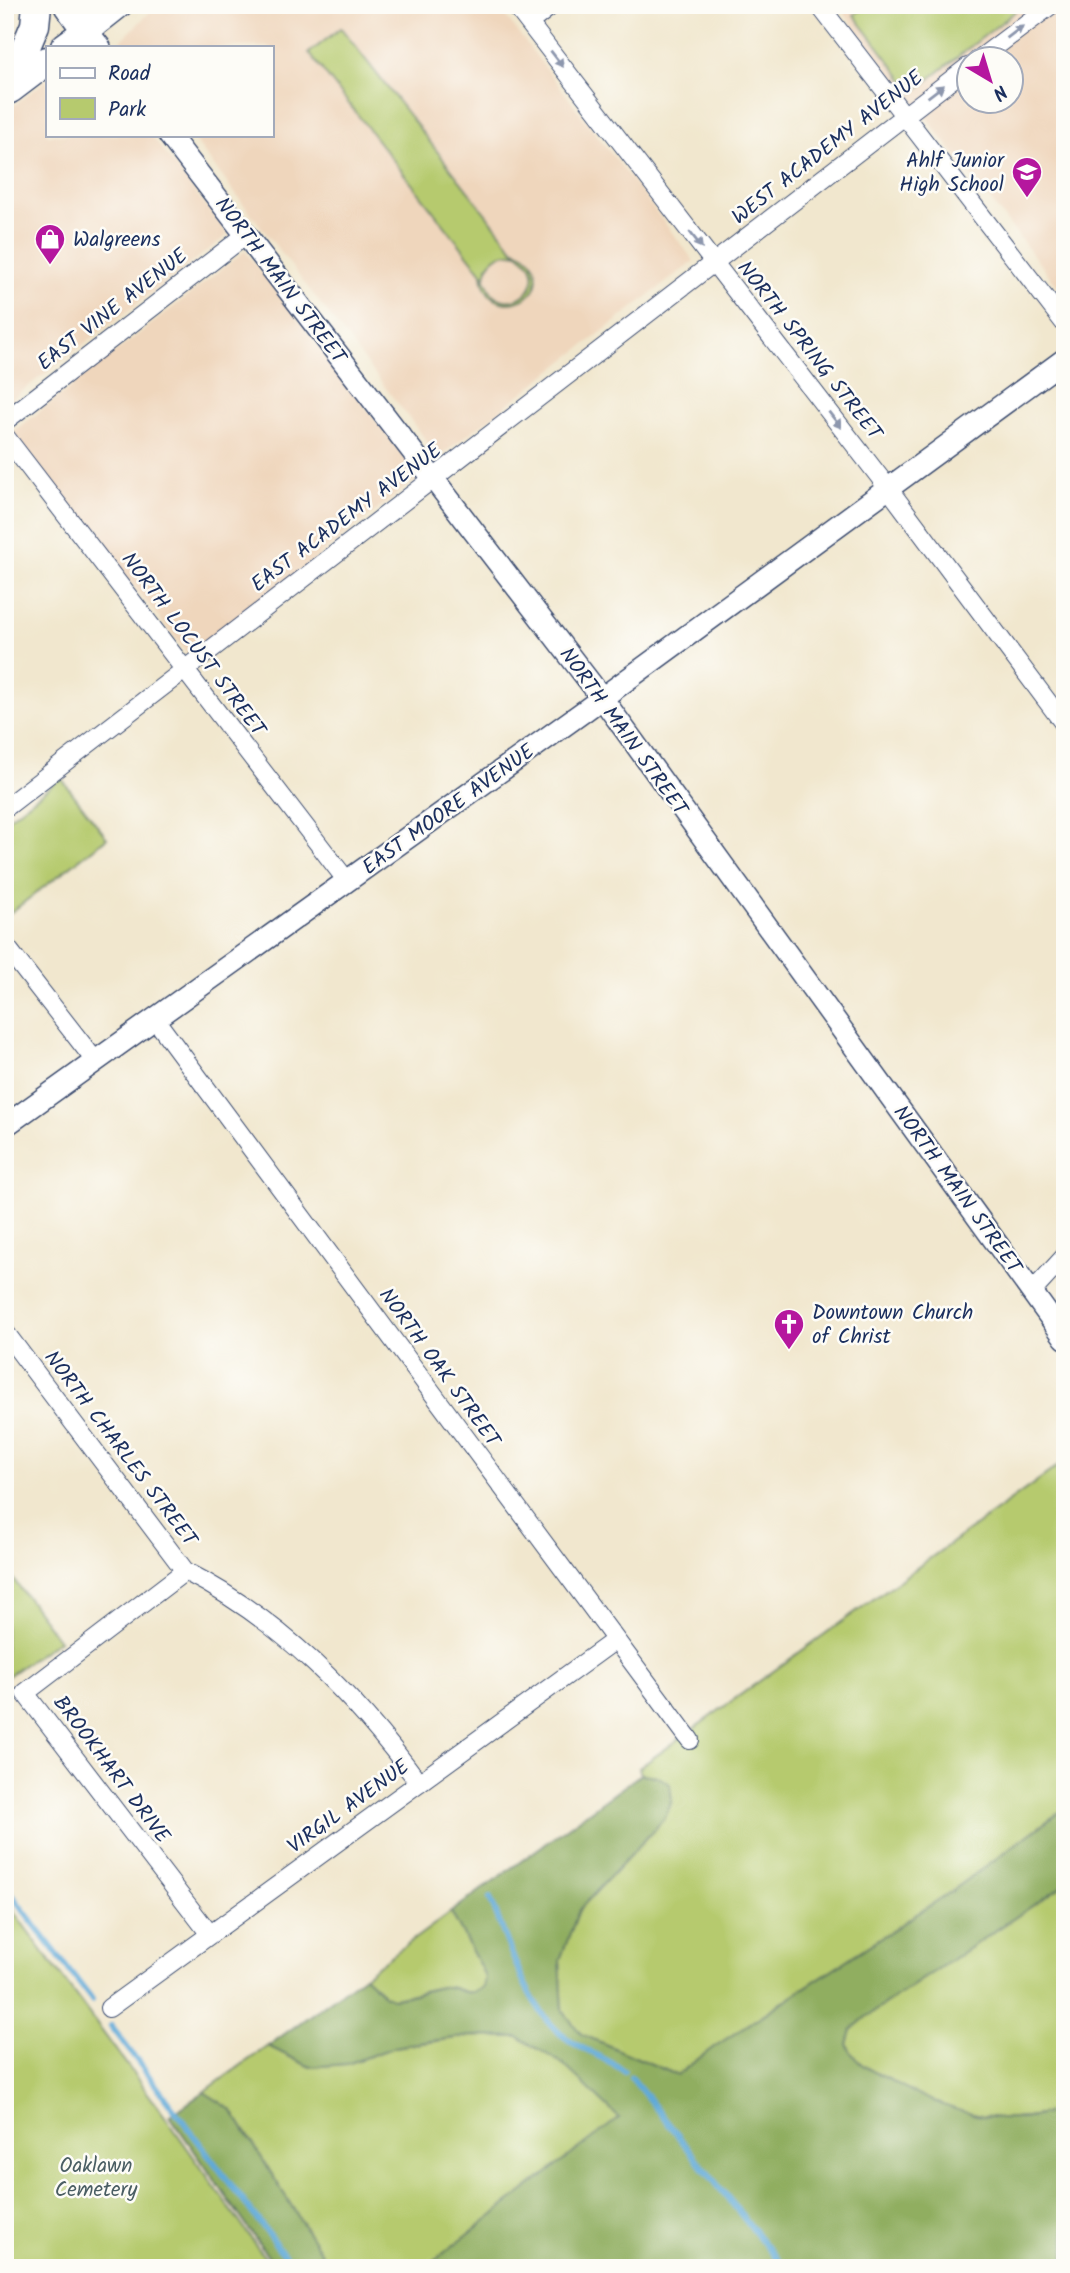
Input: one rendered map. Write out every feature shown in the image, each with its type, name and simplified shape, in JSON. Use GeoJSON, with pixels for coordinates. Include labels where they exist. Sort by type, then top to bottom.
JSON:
{"type":"FeatureCollection","features":[{"type":"Feature","properties":{"kind":"main road"},"geometry":{"type":"LineString","coordinates":[[7,91],[35,24],[37,5]]}},
{"type":"Feature","properties":{"kind":"main road"},"geometry":{"type":"LineString","coordinates":[[68,5],[84,42],[120,5]]}},
{"type":"Feature","properties":{"kind":"main road"},"geometry":{"type":"LineString","coordinates":[[7,91],[46,62]]}},
{"type":"Feature","properties":{"kind":"street","name":"NORTH SPRING STREET"},"geometry":{"type":"LineString","coordinates":[[515,5],[888,488],[1065,725]]}},
{"type":"Feature","properties":{"kind":"street"},"geometry":{"type":"LineString","coordinates":[[529,23],[552,5]]}},
{"type":"Feature","properties":{"kind":"street"},"geometry":{"type":"LineString","coordinates":[[820,5],[1065,324]]}},
{"type":"Feature","properties":{"kind":"street"},"geometry":{"type":"LineString","coordinates":[[997,46],[1051,5]]}},
{"type":"Feature","properties":{"kind":"street","name":"WEST ACADEMY AVENUE"},"geometry":{"type":"LineString","coordinates":[[714,263],[954,78]]}},
{"type":"Feature","properties":{"kind":"street","name":"NORTH MAIN STREET"},"geometry":{"type":"LineString","coordinates":[[170,136],[602,698],[1065,1338]]}},
{"type":"Feature","properties":{"kind":"street","name":"EAST VINE AVENUE"},"geometry":{"type":"LineString","coordinates":[[5,421],[247,234]]}},
{"type":"Feature","properties":{"kind":"street","name":"EAST ACADEMY AVENUE"},"geometry":{"type":"LineString","coordinates":[[5,808],[714,263]]}},
{"type":"Feature","properties":{"kind":"street","name":"EAST MOORE AVENUE"},"geometry":{"type":"LineString","coordinates":[[5,1126],[602,698],[1065,359]]}},
{"type":"Feature","properties":{"kind":"street","name":"NORTH LOCUST STREET"},"geometry":{"type":"LineString","coordinates":[[5,436],[347,881]]}},
{"type":"Feature","properties":{"kind":"street"},"geometry":{"type":"LineString","coordinates":[[5,945],[96,1062]]}},
{"type":"Feature","properties":{"kind":"street","name":"NORTH OAK STREET"},"geometry":{"type":"LineString","coordinates":[[155,1019],[690,1740]]}},
{"type":"Feature","properties":{"kind":"street"},"geometry":{"type":"LineString","coordinates":[[1032,1292],[1065,1256]]}},
{"type":"Feature","properties":{"kind":"street","name":"NORTH CHARLES STREET"},"geometry":{"type":"LineString","coordinates":[[5,1332],[185,1571],[220,1589],[302,1651],[386,1737],[419,1783]]}},
{"type":"Feature","properties":{"kind":"street","name":"BROOKHART DRIVE"},"geometry":{"type":"LineString","coordinates":[[185,1571],[25,1693],[209,1933]]}},
{"type":"Feature","properties":{"kind":"street","name":"VIRGIL AVENUE"},"geometry":{"type":"LineString","coordinates":[[108,2008],[614,1641]]}},
{"type":"Feature","properties":{"kind":"shaded area"},"geometry":{"type":"Polygon","coordinates":[[[157,5],[497,5],[694,261],[439,457],[191,136],[273,136],[273,46],[122,46],[119,43],[157,5]]]}},
{"type":"Feature","properties":{"kind":"shaded area","name":"Ahlf Junior High School"},"geometry":{"type":"Polygon","coordinates":[[[838,5],[1065,5],[1065,296],[838,5]]]}},
{"type":"Feature","properties":{"kind":"shaded area"},"geometry":{"type":"Polygon","coordinates":[[[46,81],[46,136],[152,136],[228,235],[5,404],[5,112],[46,81]]]}},
{"type":"Feature","properties":{"kind":"shaded area"},"geometry":{"type":"Polygon","coordinates":[[[245,251],[419,477],[190,657],[12,433],[245,251]]]}},
{"type":"Feature","properties":{"kind":"green space"},"geometry":{"type":"Polygon","coordinates":[[[866,5],[1021,7],[971,46],[954,46],[954,60],[913,92],[854,15],[866,5]]]}},
{"type":"Feature","properties":{"kind":"green space"},"geometry":{"type":"Polygon","coordinates":[[[341,28],[517,254],[505,254],[495,258],[488,266],[485,277],[309,53],[341,28]]]}},
{"type":"Feature","properties":{"kind":"green space"},"geometry":{"type":"Polygon","coordinates":[[[515,250],[532,261],[537,281],[533,291],[525,298],[504,302],[494,298],[486,289],[482,275],[491,292],[501,299],[516,299],[523,295],[529,290],[533,275],[531,266],[515,250]]]}},
{"type":"Feature","properties":{"kind":"green space"},"geometry":{"type":"Polygon","coordinates":[[[61,778],[107,838],[5,917],[5,821],[61,778]]]}},
{"type":"Feature","properties":{"kind":"green space"},"geometry":{"type":"Polygon","coordinates":[[[1065,1461],[1065,1808],[952,1891],[714,2047],[677,2075],[581,2034],[563,2011],[560,1960],[579,1910],[665,1818],[657,1776],[641,1774],[639,1768],[1065,1461]]]}},
{"type":"Feature","properties":{"kind":"green space"},"geometry":{"type":"Polygon","coordinates":[[[5,1568],[59,1640],[5,1678],[5,1568]]]}},
{"type":"Feature","properties":{"kind":"green space"},"geometry":{"type":"Polygon","coordinates":[[[641,1774],[657,1776],[670,1784],[672,1801],[665,1818],[579,1910],[560,1960],[563,2011],[581,2034],[677,2075],[714,2047],[952,1891],[1065,1808],[1065,1884],[866,2017],[851,2030],[847,2044],[854,2057],[870,2070],[953,2109],[997,2118],[1020,2118],[1042,2115],[1065,2107],[1065,2268],[424,2268],[619,2118],[563,2064],[518,2037],[471,2036],[431,2041],[395,2047],[347,2064],[310,2067],[268,2046],[364,1976],[392,1998],[441,1987],[471,1992],[483,1987],[485,1978],[482,1970],[451,1912],[641,1774]]]}},
{"type":"Feature","properties":{"kind":"green space"},"geometry":{"type":"Polygon","coordinates":[[[1065,1884],[1065,2107],[1042,2115],[1020,2118],[975,2115],[953,2109],[911,2091],[870,2070],[854,2057],[847,2044],[851,2030],[866,2017],[1065,1884]]]}},
{"type":"Feature","properties":{"kind":"green space","name":"Oaklawn Cemetery"},"geometry":{"type":"Polygon","coordinates":[[[5,1900],[164,2115],[272,2268],[5,2268],[5,1900]]]}},
{"type":"Feature","properties":{"kind":"green space"},"geometry":{"type":"Polygon","coordinates":[[[451,1912],[482,1970],[485,1978],[483,1987],[469,1993],[440,1987],[392,1998],[364,1976],[451,1912]]]}},
{"type":"Feature","properties":{"kind":"green space"},"geometry":{"type":"Polygon","coordinates":[[[471,2036],[518,2037],[563,2063],[620,2118],[424,2268],[330,2268],[232,2110],[204,2092],[268,2046],[310,2067],[347,2064],[395,2047],[471,2036]]]}},
{"type":"Feature","properties":{"kind":"green space"},"geometry":{"type":"Polygon","coordinates":[[[204,2092],[232,2110],[330,2268],[276,2268],[170,2116],[204,2092]]]}},
{"type":"Feature","properties":{"kind":"waterway"},"geometry":{"type":"LineString","coordinates":[[5,1886],[92,2000]]}},
{"type":"Feature","properties":{"kind":"waterway"},"geometry":{"type":"LineString","coordinates":[[490,1898],[520,1974],[541,2011],[567,2039],[624,2071]]}},
{"type":"Feature","properties":{"kind":"waterway"},"geometry":{"type":"LineString","coordinates":[[111,2026],[294,2268]]}},
{"type":"Feature","properties":{"kind":"waterway"},"geometry":{"type":"LineString","coordinates":[[631,2077],[784,2268]]}},
{"type":"Feature","properties":{"kind":"place","name":"Ahlf Junior High School"},"geometry":{"type":"Point","coordinates":[1027,199]}},
{"type":"Feature","properties":{"kind":"place","name":"Walgreens"},"geometry":{"type":"Point","coordinates":[50,266]}},
{"type":"Feature","properties":{"kind":"place","name":"Downtown Church of Christ"},"geometry":{"type":"Point","coordinates":[789,1351]}}]}
